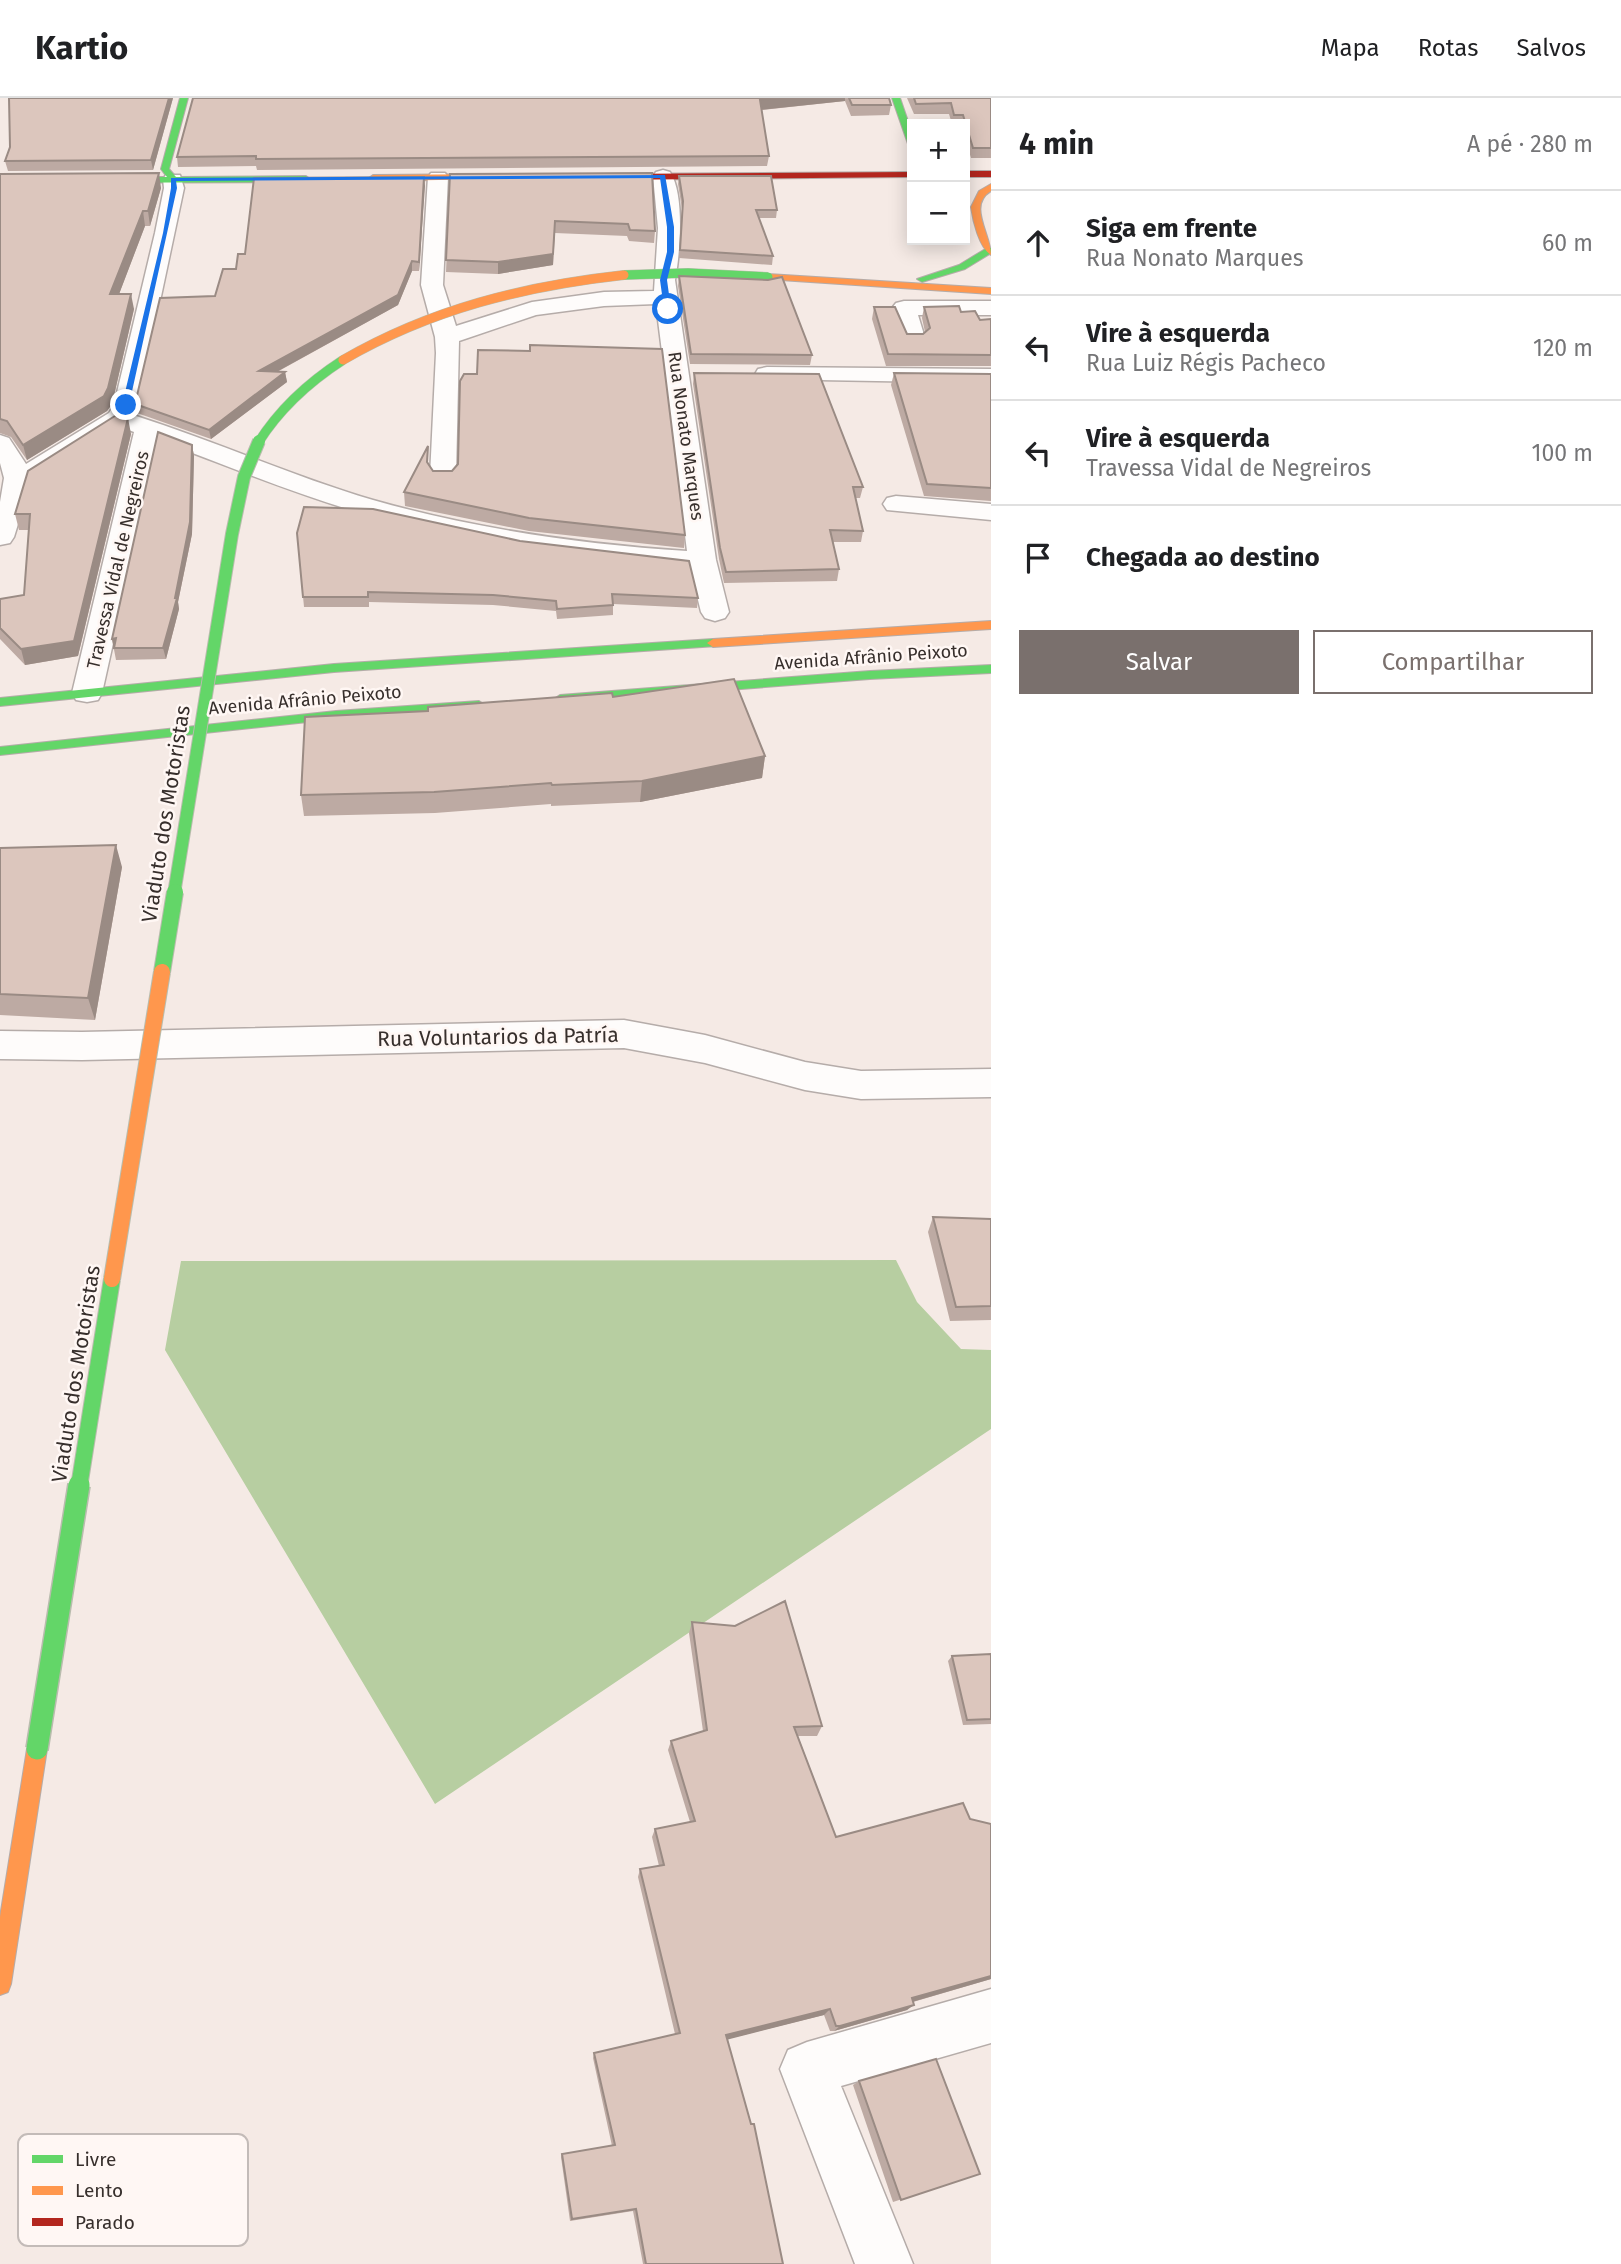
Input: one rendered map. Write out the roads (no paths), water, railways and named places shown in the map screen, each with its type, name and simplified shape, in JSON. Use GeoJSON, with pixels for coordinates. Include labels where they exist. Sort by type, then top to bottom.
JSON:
{"type":"FeatureCollection","features":[{"type":"Feature","properties":{"kind":"main road"},"geometry":{"type":"LineString","coordinates":[[173,179],[165,169],[184,98]]}},
{"type":"Feature","properties":{"kind":"main road"},"geometry":{"type":"LineString","coordinates":[[896,98],[907,130]]}},
{"type":"Feature","properties":{"kind":"main road"},"geometry":{"type":"LineString","coordinates":[[583,177],[907,174]]}},
{"type":"Feature","properties":{"kind":"main road"},"geometry":{"type":"LineString","coordinates":[[970,174],[991,174]]}},
{"type":"Feature","properties":{"kind":"main road"},"geometry":{"type":"LineString","coordinates":[[882,176],[908,182]]}},
{"type":"Feature","properties":{"kind":"main road"},"geometry":{"type":"LineString","coordinates":[[360,178],[517,177]]}},
{"type":"Feature","properties":{"kind":"main road"},"geometry":{"type":"LineString","coordinates":[[0,180],[321,179]]}},
{"type":"Feature","properties":{"kind":"main road"},"geometry":{"type":"LineString","coordinates":[[873,284],[944,274],[990,251],[970,209],[980,192],[991,187]]}},
{"type":"Feature","properties":{"kind":"main road","name":"Viaduto dos Motoristas"},"geometry":{"type":"LineString","coordinates":[[0,1984],[232,534],[254,451],[273,421],[304,387],[349,355],[401,327],[455,307],[522,290],[641,273],[873,284]]}},
{"type":"Feature","properties":{"kind":"main road"},"geometry":{"type":"LineString","coordinates":[[873,284],[991,291]]}},
{"type":"Feature","properties":{"kind":"main road"},"geometry":{"type":"LineString","coordinates":[[951,288],[991,298]]}},
{"type":"Feature","properties":{"kind":"main road","name":"Avenida Afrânio Peixoto"},"geometry":{"type":"LineString","coordinates":[[0,702],[334,668],[991,625]]}},
{"type":"Feature","properties":{"kind":"main road","name":"Avenida Afrânio Peixoto"},"geometry":{"type":"LineString","coordinates":[[544,700],[870,675],[991,669]]}},
{"type":"Feature","properties":{"kind":"main road","name":"Avenida Afrânio Peixoto"},"geometry":{"type":"LineString","coordinates":[[0,751],[336,715],[489,704]]}},
{"type":"Feature","properties":{"kind":"street"},"geometry":{"type":"LineString","coordinates":[[438,177],[432,285],[447,337],[443,477]]}},
{"type":"Feature","properties":{"kind":"street","name":"Rua Nonato Marques"},"geometry":{"type":"LineString","coordinates":[[663,177],[671,227],[670,252],[664,280],[666,297],[702,560],[715,611]]}},
{"type":"Feature","properties":{"kind":"street"},"geometry":{"type":"LineString","coordinates":[[0,537],[20,480],[54,456],[118,418],[126,405],[166,233],[174,188],[173,179]]}},
{"type":"Feature","properties":{"kind":"street"},"geometry":{"type":"LineString","coordinates":[[447,337],[532,309],[604,299],[666,297]]}},
{"type":"Feature","properties":{"kind":"street"},"geometry":{"type":"LineString","coordinates":[[913,338],[904,309],[991,308]]}},
{"type":"Feature","properties":{"kind":"street"},"geometry":{"type":"LineString","coordinates":[[677,374],[705,374]]}},
{"type":"Feature","properties":{"kind":"street"},"geometry":{"type":"LineString","coordinates":[[746,374],[991,376]]}},
{"type":"Feature","properties":{"kind":"street"},"geometry":{"type":"LineString","coordinates":[[118,418],[318,491],[461,528],[627,556],[702,560]]}},
{"type":"Feature","properties":{"kind":"street","name":"Travessa Vidal de Negreiros"},"geometry":{"type":"LineString","coordinates":[[87,693],[148,427]]}},
{"type":"Feature","properties":{"kind":"street"},"geometry":{"type":"LineString","coordinates":[[0,443],[13,458],[20,480]]}},
{"type":"Feature","properties":{"kind":"street"},"geometry":{"type":"LineString","coordinates":[[896,504],[991,512]]}},
{"type":"Feature","properties":{"kind":"street","name":"Rua Voluntarios da Patría"},"geometry":{"type":"LineString","coordinates":[[0,1045],[82,1046],[624,1034],[705,1049],[805,1076],[861,1085],[991,1083]]}},
{"type":"Feature","properties":{"kind":"street"},"geometry":{"type":"LineString","coordinates":[[884,2264],[807,2069],[991,2016]]}}]}
